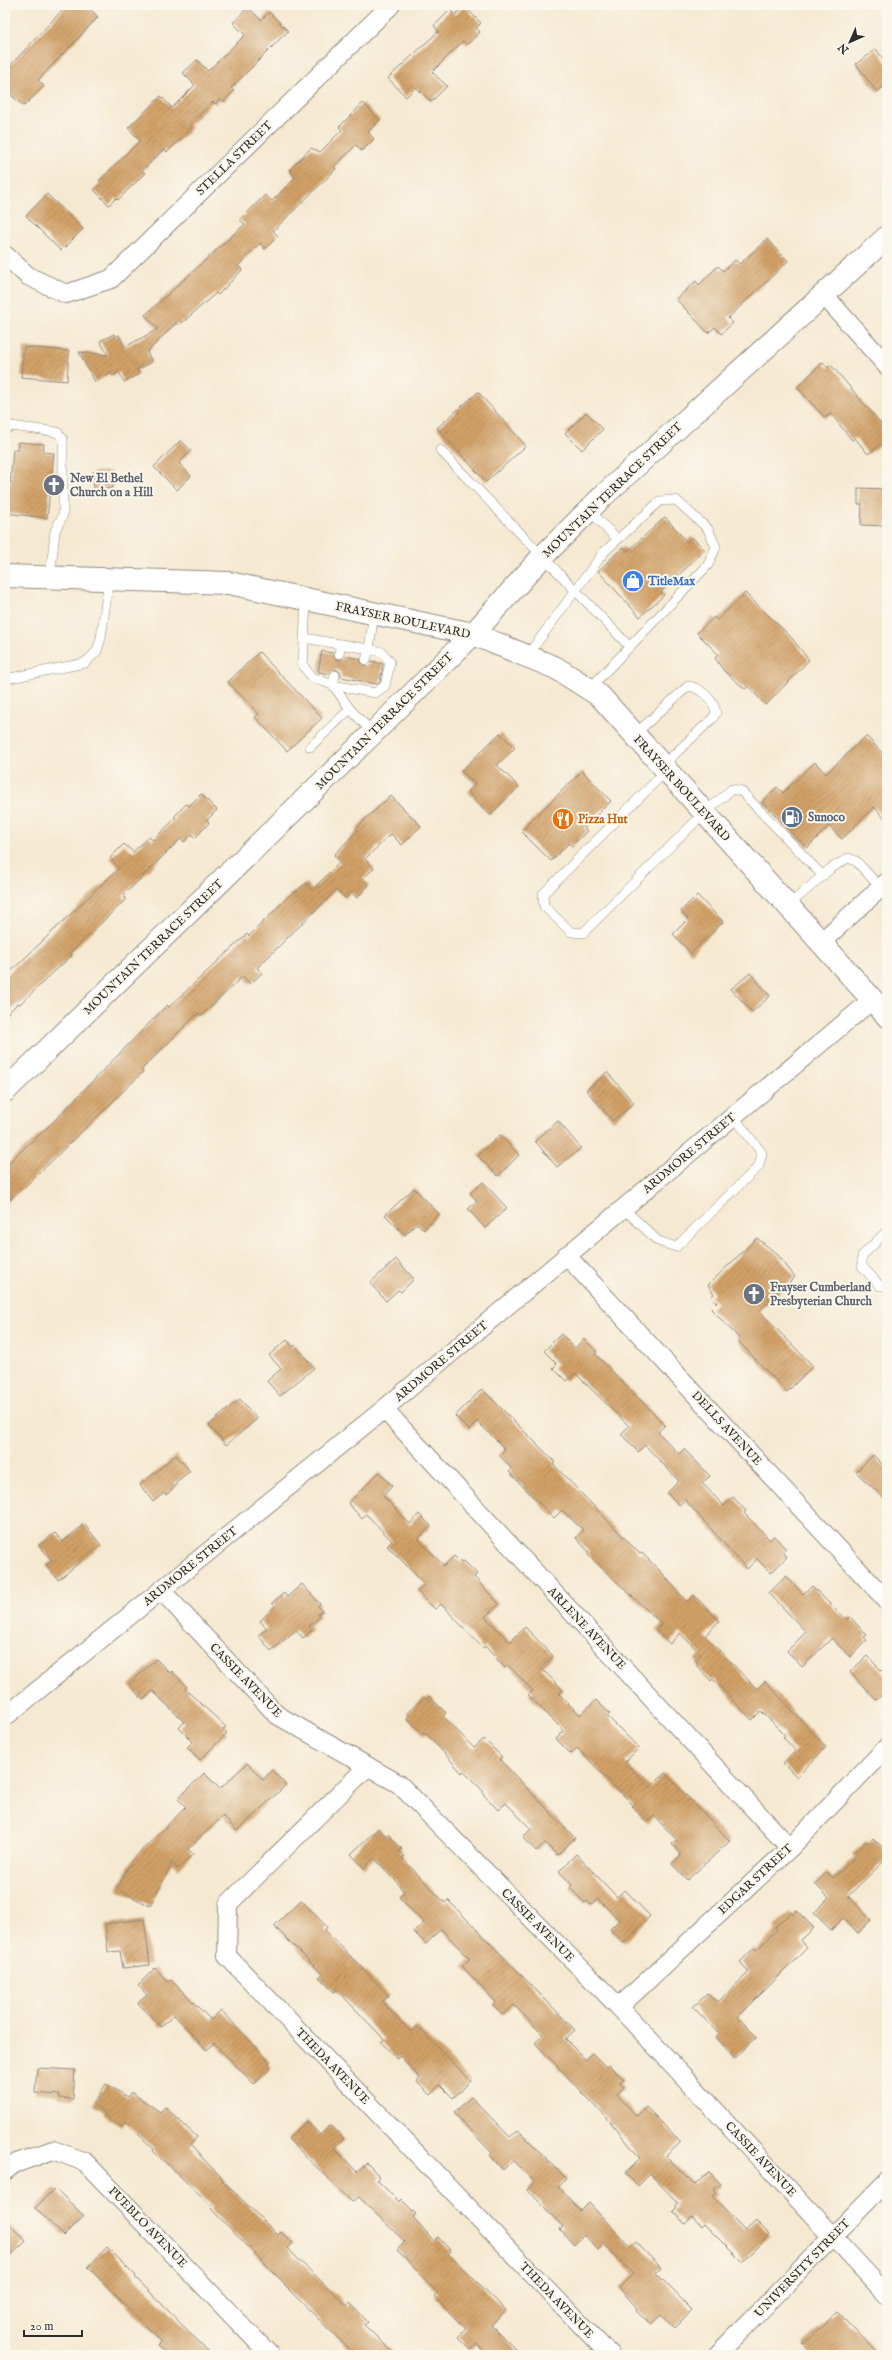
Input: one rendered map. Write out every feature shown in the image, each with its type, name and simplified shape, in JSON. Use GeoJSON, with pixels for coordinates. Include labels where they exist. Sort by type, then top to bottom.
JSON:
{"type":"FeatureCollection","features":[{"type":"Feature","properties":{"kind":"street","name":"STELLA STREET"},"geometry":{"type":"LineString","coordinates":[[5,255],[28,276],[66,294],[111,279],[391,5]]}},
{"type":"Feature","properties":{"kind":"street","name":"MOUNTAIN TERRACE STREET"},"geometry":{"type":"LineString","coordinates":[[5,1091],[473,634],[542,557],[589,510],[823,294],[887,237]]}},
{"type":"Feature","properties":{"kind":"street"},"geometry":{"type":"LineString","coordinates":[[823,294],[887,366]]}},
{"type":"Feature","properties":{"kind":"street","name":"FRAYSER BOULEVARD"},"geometry":{"type":"LineString","coordinates":[[5,576],[229,583],[473,634],[556,668],[600,696],[887,1016]]}},
{"type":"Feature","properties":{"kind":"street"},"geometry":{"type":"LineString","coordinates":[[820,943],[884,885]]}},
{"type":"Feature","properties":{"kind":"street","name":"ARDMORE STREET"},"geometry":{"type":"LineString","coordinates":[[5,1717],[384,1409],[872,1000]]}},
{"type":"Feature","properties":{"kind":"street","name":"DELLS AVENUE"},"geometry":{"type":"LineString","coordinates":[[566,1255],[887,1601]]}},
{"type":"Feature","properties":{"kind":"street","name":"ARLENE AVENUE"},"geometry":{"type":"LineString","coordinates":[[384,1409],[790,1848]]}},
{"type":"Feature","properties":{"kind":"street","name":"CASSIE AVENUE"},"geometry":{"type":"LineString","coordinates":[[161,1590],[277,1715],[399,1784],[619,2007],[887,2295]]}},
{"type":"Feature","properties":{"kind":"street","name":"EDGAR STREET"},"geometry":{"type":"LineString","coordinates":[[619,2007],[790,1848],[887,1747]]}},
{"type":"Feature","properties":{"kind":"street","name":"THEDA AVENUE"},"geometry":{"type":"LineString","coordinates":[[368,1766],[228,1904],[227,1956],[610,2355]]}},
{"type":"Feature","properties":{"kind":"street","name":"PUEBLO AVENUE"},"geometry":{"type":"LineString","coordinates":[[5,2171],[14,2164],[53,2150],[85,2162],[270,2355]]}},
{"type":"Feature","properties":{"kind":"street","name":"UNIVERSITY STREET"},"geometry":{"type":"LineString","coordinates":[[717,2355],[887,2181]]}},
{"type":"Feature","properties":{"kind":"lane"},"geometry":{"type":"LineString","coordinates":[[5,430],[11,426],[57,432],[63,439],[63,515],[54,530],[50,578]]}},
{"type":"Feature","properties":{"kind":"lane"},"geometry":{"type":"LineString","coordinates":[[440,450],[630,647]]}},
{"type":"Feature","properties":{"kind":"lane"},"geometry":{"type":"LineString","coordinates":[[527,656],[604,552],[660,501],[676,500],[708,529],[716,547],[708,565],[589,689]]}},
{"type":"Feature","properties":{"kind":"lane"},"geometry":{"type":"LineString","coordinates":[[589,510],[617,539]]}},
{"type":"Feature","properties":{"kind":"lane"},"geometry":{"type":"LineString","coordinates":[[5,679],[85,663],[97,651],[102,638],[109,580]]}},
{"type":"Feature","properties":{"kind":"lane"},"geometry":{"type":"LineString","coordinates":[[304,638],[382,652],[390,662],[385,686],[375,693],[362,686],[334,680],[311,678],[303,665],[304,638],[306,599]]}},
{"type":"Feature","properties":{"kind":"lane"},"geometry":{"type":"LineString","coordinates":[[366,660],[369,650],[374,613]]}},
{"type":"Feature","properties":{"kind":"lane"},"geometry":{"type":"LineString","coordinates":[[339,654],[341,644]]}},
{"type":"Feature","properties":{"kind":"lane"},"geometry":{"type":"LineString","coordinates":[[334,680],[350,709],[373,733]]}},
{"type":"Feature","properties":{"kind":"lane"},"geometry":{"type":"LineString","coordinates":[[634,735],[688,686],[695,687],[712,702],[716,713],[713,718],[543,894],[544,906],[571,932],[583,933],[704,813],[732,789],[741,791],[823,876]]}},
{"type":"Feature","properties":{"kind":"lane"},"geometry":{"type":"LineString","coordinates":[[310,747],[350,709]]}},
{"type":"Feature","properties":{"kind":"lane"},"geometry":{"type":"LineString","coordinates":[[788,907],[823,876],[848,858],[856,861],[884,885]]}},
{"type":"Feature","properties":{"kind":"lane"},"geometry":{"type":"LineString","coordinates":[[623,1208],[658,1241],[676,1247],[759,1166],[762,1153],[733,1116]]}},
{"type":"Feature","properties":{"kind":"lane"},"geometry":{"type":"LineString","coordinates":[[887,1230],[862,1256],[862,1266],[880,1286],[887,1286]]}},
{"type":"Feature","properties":{"kind":"building"},"geometry":{"type":"Polygon","coordinates":[[[67,5],[86,5],[98,17],[38,80],[44,86],[24,106],[5,90],[5,71],[67,5]]]}},
{"type":"Feature","properties":{"kind":"building"},"geometry":{"type":"Polygon","coordinates":[[[464,6],[481,23],[476,28],[480,32],[467,45],[463,41],[432,72],[447,86],[431,102],[416,87],[406,97],[388,78],[439,31],[434,26],[450,10],[455,15],[464,6]]]}},
{"type":"Feature","properties":{"kind":"building"},"geometry":{"type":"Polygon","coordinates":[[[248,7],[261,20],[269,12],[288,31],[231,88],[234,91],[223,102],[220,99],[215,104],[213,102],[189,125],[192,128],[167,152],[164,149],[142,171],[145,173],[118,200],[116,198],[109,205],[94,190],[101,183],[99,181],[140,140],[128,128],[161,96],[172,108],[195,85],[183,73],[197,60],[208,71],[245,35],[233,23],[248,7]]]}},
{"type":"Feature","properties":{"kind":"building"},"geometry":{"type":"Polygon","coordinates":[[[876,49],[887,64],[887,84],[877,92],[856,64],[876,49]]]}},
{"type":"Feature","properties":{"kind":"building"},"geometry":{"type":"Polygon","coordinates":[[[363,103],[380,120],[368,132],[374,139],[362,151],[356,145],[334,167],[336,169],[273,231],[278,236],[265,249],[260,243],[238,266],[242,270],[218,295],[216,293],[183,322],[182,321],[178,325],[176,323],[147,352],[152,362],[137,370],[139,374],[124,382],[119,372],[112,376],[111,373],[95,382],[79,352],[108,355],[100,341],[114,334],[116,337],[119,335],[125,347],[158,329],[145,315],[245,224],[240,220],[265,195],[272,201],[295,178],[290,169],[311,148],[320,152],[342,130],[339,127],[363,103]]]}},
{"type":"Feature","properties":{"kind":"building"},"geometry":{"type":"Polygon","coordinates":[[[47,194],[83,229],[61,251],[26,216],[47,194]]]}},
{"type":"Feature","properties":{"kind":"building"},"geometry":{"type":"Polygon","coordinates":[[[767,239],[788,261],[728,318],[733,323],[721,334],[715,327],[708,333],[676,299],[696,281],[699,285],[718,266],[723,271],[735,260],[740,264],[767,239]]]}},
{"type":"Feature","properties":{"kind":"building"},"geometry":{"type":"Polygon","coordinates":[[[24,347],[69,351],[67,381],[21,377],[24,347]]]}},
{"type":"Feature","properties":{"kind":"building"},"geometry":{"type":"Polygon","coordinates":[[[823,362],[828,368],[831,365],[883,426],[880,429],[887,440],[868,454],[855,438],[852,440],[831,414],[825,418],[797,387],[823,362]]]}},
{"type":"Feature","properties":{"kind":"building"},"geometry":{"type":"Polygon","coordinates":[[[478,392],[526,446],[486,482],[437,428],[478,392]]]}},
{"type":"Feature","properties":{"kind":"building"},"geometry":{"type":"Polygon","coordinates":[[[586,412],[603,429],[582,450],[565,433],[586,412]]]}},
{"type":"Feature","properties":{"kind":"building"},"geometry":{"type":"Polygon","coordinates":[[[181,440],[191,451],[179,463],[191,476],[177,490],[154,467],[181,440]]]}},
{"type":"Feature","properties":{"kind":"building"},"geometry":{"type":"Polygon","coordinates":[[[18,442],[44,444],[43,452],[54,453],[47,518],[5,513],[7,484],[10,484],[13,450],[17,450],[18,442]]]}},
{"type":"Feature","properties":{"kind":"building"},"geometry":{"type":"Polygon","coordinates":[[[111,471],[113,488],[94,490],[93,472],[111,471]]]}},
{"type":"Feature","properties":{"kind":"building"},"geometry":{"type":"Polygon","coordinates":[[[858,488],[887,489],[887,526],[861,525],[862,504],[858,504],[858,488]]]}},
{"type":"Feature","properties":{"kind":"building"},"geometry":{"type":"Polygon","coordinates":[[[665,517],[687,542],[692,537],[705,550],[661,592],[664,595],[640,617],[598,571],[622,548],[624,547],[628,551],[665,517]]]}},
{"type":"Feature","properties":{"kind":"building"},"geometry":{"type":"Polygon","coordinates":[[[745,593],[790,636],[809,660],[766,705],[748,687],[745,689],[724,671],[715,658],[718,654],[697,633],[714,617],[717,620],[745,593]]]}},
{"type":"Feature","properties":{"kind":"building"},"geometry":{"type":"Polygon","coordinates":[[[322,651],[333,653],[337,660],[341,660],[345,656],[360,659],[362,664],[365,666],[372,661],[383,664],[380,682],[377,684],[341,677],[341,673],[336,669],[329,674],[318,672],[322,651]]]}},
{"type":"Feature","properties":{"kind":"building"},"geometry":{"type":"Polygon","coordinates":[[[259,652],[322,718],[287,751],[255,717],[259,714],[228,682],[259,652]]]}},
{"type":"Feature","properties":{"kind":"building"},"geometry":{"type":"Polygon","coordinates":[[[500,733],[515,748],[497,765],[519,787],[490,815],[468,792],[475,784],[461,771],[500,733]]]}},
{"type":"Feature","properties":{"kind":"building"},"geometry":{"type":"Polygon","coordinates":[[[866,736],[887,758],[887,821],[874,807],[842,839],[829,826],[807,848],[762,802],[777,787],[783,793],[815,762],[826,774],[866,736]]]}},
{"type":"Feature","properties":{"kind":"building"},"geometry":{"type":"Polygon","coordinates":[[[582,771],[611,801],[584,828],[587,831],[572,846],[569,843],[551,861],[521,831],[582,771]]]}},
{"type":"Feature","properties":{"kind":"building"},"geometry":{"type":"Polygon","coordinates":[[[201,794],[217,810],[207,820],[209,823],[195,838],[192,834],[184,842],[181,838],[123,896],[126,899],[70,953],[72,955],[20,1004],[18,1003],[5,1016],[5,977],[119,868],[110,858],[124,844],[133,852],[149,837],[153,840],[176,818],[174,817],[186,804],[189,806],[201,794]]]}},
{"type":"Feature","properties":{"kind":"building"},"geometry":{"type":"Polygon","coordinates":[[[391,796],[421,826],[402,845],[391,834],[365,859],[374,868],[363,879],[369,885],[357,898],[351,892],[345,898],[336,890],[257,968],[262,973],[250,984],[243,976],[201,1016],[198,1013],[141,1070],[143,1072],[33,1179],[5,1204],[5,1169],[12,1159],[47,1128],[167,1005],[169,1007],[247,934],[249,936],[293,892],[294,893],[306,883],[312,890],[340,862],[334,855],[358,830],[356,829],[365,819],[391,796]]]}},
{"type":"Feature","properties":{"kind":"building"},"geometry":{"type":"Polygon","coordinates":[[[697,895],[723,922],[691,953],[673,934],[688,919],[681,911],[697,895]]]}},
{"type":"Feature","properties":{"kind":"building"},"geometry":{"type":"Polygon","coordinates":[[[750,973],[770,996],[752,1012],[731,989],[750,973]]]}},
{"type":"Feature","properties":{"kind":"building"},"geometry":{"type":"Polygon","coordinates":[[[607,1072],[634,1103],[613,1121],[586,1090],[607,1072]]]}},
{"type":"Feature","properties":{"kind":"building"},"geometry":{"type":"Polygon","coordinates":[[[558,1121],[581,1148],[557,1167],[535,1141],[558,1121]]]}},
{"type":"Feature","properties":{"kind":"building"},"geometry":{"type":"Polygon","coordinates":[[[500,1135],[519,1155],[498,1176],[478,1156],[500,1135]]]}},
{"type":"Feature","properties":{"kind":"building"},"geometry":{"type":"Polygon","coordinates":[[[483,1182],[507,1208],[485,1228],[468,1209],[477,1201],[470,1193],[483,1182]]]}},
{"type":"Feature","properties":{"kind":"building"},"geometry":{"type":"Polygon","coordinates":[[[414,1188],[439,1214],[424,1230],[417,1223],[405,1235],[385,1215],[414,1188]]]}},
{"type":"Feature","properties":{"kind":"building"},"geometry":{"type":"Polygon","coordinates":[[[757,1238],[778,1255],[795,1277],[759,1311],[813,1366],[787,1392],[738,1341],[740,1339],[711,1309],[717,1303],[711,1297],[714,1294],[708,1285],[757,1238]]]}},
{"type":"Feature","properties":{"kind":"building"},"geometry":{"type":"Polygon","coordinates":[[[396,1259],[414,1279],[401,1292],[398,1290],[386,1301],[370,1283],[396,1259]]]}},
{"type":"Feature","properties":{"kind":"building"},"geometry":{"type":"Polygon","coordinates":[[[561,1334],[575,1348],[584,1339],[597,1352],[595,1354],[665,1425],[658,1432],[679,1454],[684,1449],[710,1476],[702,1483],[724,1506],[733,1497],[746,1511],[744,1513],[770,1540],[774,1536],[786,1549],[782,1552],[787,1557],[771,1573],[757,1559],[747,1569],[685,1500],[679,1505],[667,1493],[679,1481],[645,1445],[638,1452],[621,1434],[629,1426],[575,1373],[566,1381],[553,1368],[557,1364],[544,1351],[561,1334]]]}},
{"type":"Feature","properties":{"kind":"building"},"geometry":{"type":"Polygon","coordinates":[[[287,1340],[293,1347],[295,1345],[314,1368],[280,1396],[267,1381],[281,1369],[269,1355],[287,1340]]]}},
{"type":"Feature","properties":{"kind":"building"},"geometry":{"type":"Polygon","coordinates":[[[482,1389],[555,1462],[553,1464],[640,1554],[642,1553],[662,1573],[687,1602],[694,1595],[719,1621],[705,1636],[757,1689],[765,1681],[826,1747],[797,1777],[783,1763],[796,1751],[783,1737],[785,1735],[761,1711],[752,1720],[713,1679],[711,1681],[696,1665],[698,1663],[695,1660],[701,1654],[680,1633],[670,1644],[656,1630],[662,1624],[587,1554],[589,1552],[576,1538],[583,1530],[562,1510],[554,1518],[541,1505],[509,1472],[512,1469],[499,1455],[505,1449],[477,1421],[469,1430],[455,1416],[482,1389]]]}},
{"type":"Feature","properties":{"kind":"building"},"geometry":{"type":"Polygon","coordinates":[[[240,1399],[257,1419],[226,1445],[209,1425],[240,1399]]]}},
{"type":"Feature","properties":{"kind":"building"},"geometry":{"type":"Polygon","coordinates":[[[176,1455],[190,1471],[175,1483],[177,1485],[166,1495],[164,1493],[153,1502],[140,1485],[176,1455]]]}},
{"type":"Feature","properties":{"kind":"building"},"geometry":{"type":"Polygon","coordinates":[[[873,1455],[887,1469],[887,1501],[856,1472],[873,1455]]]}},
{"type":"Feature","properties":{"kind":"building"},"geometry":{"type":"Polygon","coordinates":[[[379,1472],[392,1486],[383,1496],[410,1524],[419,1514],[431,1526],[418,1539],[444,1566],[454,1556],[461,1563],[464,1561],[477,1574],[474,1577],[499,1604],[485,1617],[510,1642],[525,1627],[553,1656],[541,1668],[563,1690],[559,1694],[580,1715],[596,1700],[610,1714],[607,1716],[639,1748],[625,1762],[650,1788],[665,1773],[730,1841],[687,1880],[672,1864],[681,1855],[672,1844],[677,1840],[654,1816],[647,1823],[632,1806],[633,1805],[577,1748],[571,1754],[556,1739],[564,1731],[528,1695],[533,1691],[508,1665],[505,1668],[485,1646],[483,1648],[441,1604],[435,1609],[417,1591],[425,1584],[387,1546],[392,1541],[366,1514],[362,1519],[348,1503],[379,1472]]]}},
{"type":"Feature","properties":{"kind":"building"},"geometry":{"type":"Polygon","coordinates":[[[84,1524],[101,1545],[58,1580],[46,1565],[52,1561],[39,1545],[55,1533],[63,1542],[84,1524]]]}},
{"type":"Feature","properties":{"kind":"building"},"geometry":{"type":"Polygon","coordinates":[[[786,1576],[803,1594],[812,1586],[840,1614],[847,1619],[850,1617],[867,1635],[864,1637],[867,1640],[850,1657],[832,1638],[802,1667],[787,1651],[806,1632],[769,1593],[786,1576]]]}},
{"type":"Feature","properties":{"kind":"building"},"geometry":{"type":"Polygon","coordinates":[[[302,1584],[320,1604],[318,1606],[322,1611],[318,1614],[320,1617],[309,1626],[312,1630],[303,1638],[296,1630],[271,1651],[258,1635],[267,1629],[260,1621],[275,1606],[272,1603],[284,1593],[287,1597],[302,1584]]]}},
{"type":"Feature","properties":{"kind":"building"},"geometry":{"type":"Polygon","coordinates":[[[867,1656],[887,1676],[887,1690],[876,1700],[850,1672],[867,1656]]]}},
{"type":"Feature","properties":{"kind":"building"},"geometry":{"type":"Polygon","coordinates":[[[156,1659],[170,1673],[172,1671],[187,1687],[185,1689],[226,1727],[223,1730],[227,1733],[200,1760],[187,1747],[193,1742],[179,1728],[184,1722],[153,1691],[143,1700],[129,1685],[156,1659]]]}},
{"type":"Feature","properties":{"kind":"building"},"geometry":{"type":"Polygon","coordinates":[[[429,1696],[446,1713],[443,1716],[474,1748],[484,1739],[502,1757],[499,1759],[575,1838],[557,1855],[545,1843],[536,1851],[523,1837],[531,1829],[506,1803],[498,1810],[483,1794],[484,1792],[463,1771],[462,1773],[426,1733],[424,1735],[407,1718],[409,1716],[407,1713],[424,1697],[426,1699],[429,1696]]]}},
{"type":"Feature","properties":{"kind":"building"},"geometry":{"type":"Polygon","coordinates":[[[247,1763],[263,1780],[272,1770],[286,1785],[237,1831],[223,1816],[188,1849],[193,1854],[178,1869],[172,1863],[150,1906],[117,1889],[132,1860],[186,1807],[178,1799],[204,1773],[220,1789],[247,1763]]]}},
{"type":"Feature","properties":{"kind":"building"},"geometry":{"type":"Polygon","coordinates":[[[378,1828],[386,1836],[388,1834],[402,1849],[399,1851],[404,1856],[402,1858],[445,1903],[448,1900],[575,2030],[565,2039],[586,2060],[592,2053],[606,2067],[609,2065],[624,2080],[620,2083],[624,2088],[617,2095],[637,2116],[646,2107],[681,2142],[666,2156],[695,2185],[709,2172],[721,2184],[714,2190],[717,2193],[713,2197],[745,2230],[756,2220],[770,2234],[742,2262],[704,2224],[701,2227],[692,2217],[685,2224],[673,2211],[677,2207],[675,2205],[678,2203],[650,2174],[638,2186],[625,2173],[640,2158],[608,2119],[535,2043],[543,2035],[514,2005],[503,2015],[493,2005],[496,2002],[462,1966],[470,1959],[441,1929],[426,1944],[414,1932],[424,1923],[399,1897],[404,1892],[396,1881],[374,1858],[364,1868],[351,1854],[378,1828]]]}},
{"type":"Feature","properties":{"kind":"building"},"geometry":{"type":"Polygon","coordinates":[[[873,1838],[887,1852],[887,1858],[848,1896],[871,1920],[858,1933],[843,1918],[831,1930],[814,1913],[829,1898],[815,1884],[827,1872],[833,1878],[855,1857],[852,1854],[866,1841],[868,1843],[873,1838]]]}},
{"type":"Feature","properties":{"kind":"building"},"geometry":{"type":"Polygon","coordinates":[[[576,1854],[617,1897],[625,1890],[650,1916],[624,1943],[610,1929],[619,1920],[598,1899],[591,1905],[587,1901],[585,1903],[570,1888],[572,1885],[559,1871],[576,1854]]]}},
{"type":"Feature","properties":{"kind":"building"},"geometry":{"type":"Polygon","coordinates":[[[301,1900],[327,1927],[325,1930],[389,1996],[382,2002],[411,2032],[417,2026],[471,2081],[453,2098],[440,2085],[430,2095],[417,2082],[420,2078],[400,2056],[397,2059],[381,2042],[384,2040],[381,2036],[337,1990],[334,1992],[319,1977],[322,1974],[274,1926],[301,1900]]]}},
{"type":"Feature","properties":{"kind":"building"},"geometry":{"type":"Polygon","coordinates":[[[797,1911],[814,1928],[801,1940],[807,1948],[738,2017],[757,2037],[735,2058],[716,2037],[719,2034],[693,2007],[707,1994],[718,2002],[749,1972],[740,1962],[754,1948],[756,1950],[777,1930],[775,1927],[791,1912],[793,1915],[797,1911]]]}},
{"type":"Feature","properties":{"kind":"building"},"geometry":{"type":"Polygon","coordinates":[[[144,1919],[150,1965],[123,1968],[120,1951],[108,1952],[105,1924],[144,1919]]]}},
{"type":"Feature","properties":{"kind":"building"},"geometry":{"type":"Polygon","coordinates":[[[155,1968],[168,1982],[171,1980],[211,2020],[221,2010],[270,2062],[268,2064],[271,2068],[254,2084],[214,2043],[207,2050],[174,2015],[161,2027],[138,2003],[147,1995],[138,1985],[155,1968]]]}},
{"type":"Feature","properties":{"kind":"building"},"geometry":{"type":"Polygon","coordinates":[[[37,2068],[75,2070],[73,2099],[59,2098],[59,2095],[35,2093],[37,2068]]]}},
{"type":"Feature","properties":{"kind":"building"},"geometry":{"type":"Polygon","coordinates":[[[106,2084],[128,2097],[131,2092],[160,2112],[165,2107],[197,2137],[190,2145],[223,2179],[222,2180],[278,2235],[281,2232],[293,2243],[288,2248],[295,2256],[347,2306],[350,2303],[368,2322],[364,2325],[396,2355],[355,2355],[284,2285],[285,2284],[211,2209],[213,2207],[153,2151],[154,2149],[125,2122],[122,2127],[104,2115],[105,2112],[93,2104],[106,2084]]]}},
{"type":"Feature","properties":{"kind":"building"},"geometry":{"type":"Polygon","coordinates":[[[471,2097],[510,2137],[518,2130],[567,2179],[558,2187],[581,2211],[589,2203],[630,2247],[636,2242],[661,2268],[656,2273],[692,2310],[674,2328],[661,2315],[651,2324],[637,2311],[638,2309],[619,2288],[633,2274],[604,2244],[598,2250],[584,2235],[574,2245],[560,2230],[563,2227],[528,2190],[535,2182],[513,2160],[503,2170],[490,2155],[492,2153],[454,2113],[471,2097]]]}},
{"type":"Feature","properties":{"kind":"building"},"geometry":{"type":"Polygon","coordinates":[[[307,2121],[320,2135],[331,2125],[344,2139],[334,2148],[357,2172],[367,2163],[380,2177],[377,2180],[399,2202],[401,2199],[416,2214],[413,2217],[434,2241],[438,2237],[451,2251],[448,2254],[506,2310],[491,2325],[521,2355],[487,2355],[477,2344],[471,2350],[458,2337],[466,2329],[434,2297],[438,2293],[397,2250],[405,2242],[359,2197],[352,2202],[288,2139],[307,2121]]]}},
{"type":"Feature","properties":{"kind":"building"},"geometry":{"type":"Polygon","coordinates":[[[55,2188],[84,2216],[64,2236],[35,2208],[55,2188]]]}},
{"type":"Feature","properties":{"kind":"building"},"geometry":{"type":"Polygon","coordinates":[[[5,2220],[26,2241],[5,2261],[5,2220]]]}},
{"type":"Feature","properties":{"kind":"building"},"geometry":{"type":"Polygon","coordinates":[[[107,2247],[212,2355],[168,2355],[157,2345],[161,2341],[88,2267],[107,2247]]]}},
{"type":"Feature","properties":{"kind":"building"},"geometry":{"type":"Polygon","coordinates":[[[837,2311],[880,2355],[813,2355],[803,2344],[837,2311]]]}},
{"type":"Feature","properties":{"kind":"place","name":"New El Bethel Church on a Hill"},"geometry":{"type":"Point","coordinates":[54,485]}},
{"type":"Feature","properties":{"kind":"place","name":"TitleMax"},"geometry":{"type":"Point","coordinates":[633,581]}},
{"type":"Feature","properties":{"kind":"place","name":"Sunoco"},"geometry":{"type":"Point","coordinates":[792,817]}},
{"type":"Feature","properties":{"kind":"place","name":"Pizza Hut"},"geometry":{"type":"Point","coordinates":[563,819]}},
{"type":"Feature","properties":{"kind":"place","name":"Frayser Cumberland Presbyterian Church"},"geometry":{"type":"Point","coordinates":[754,1294]}}]}
